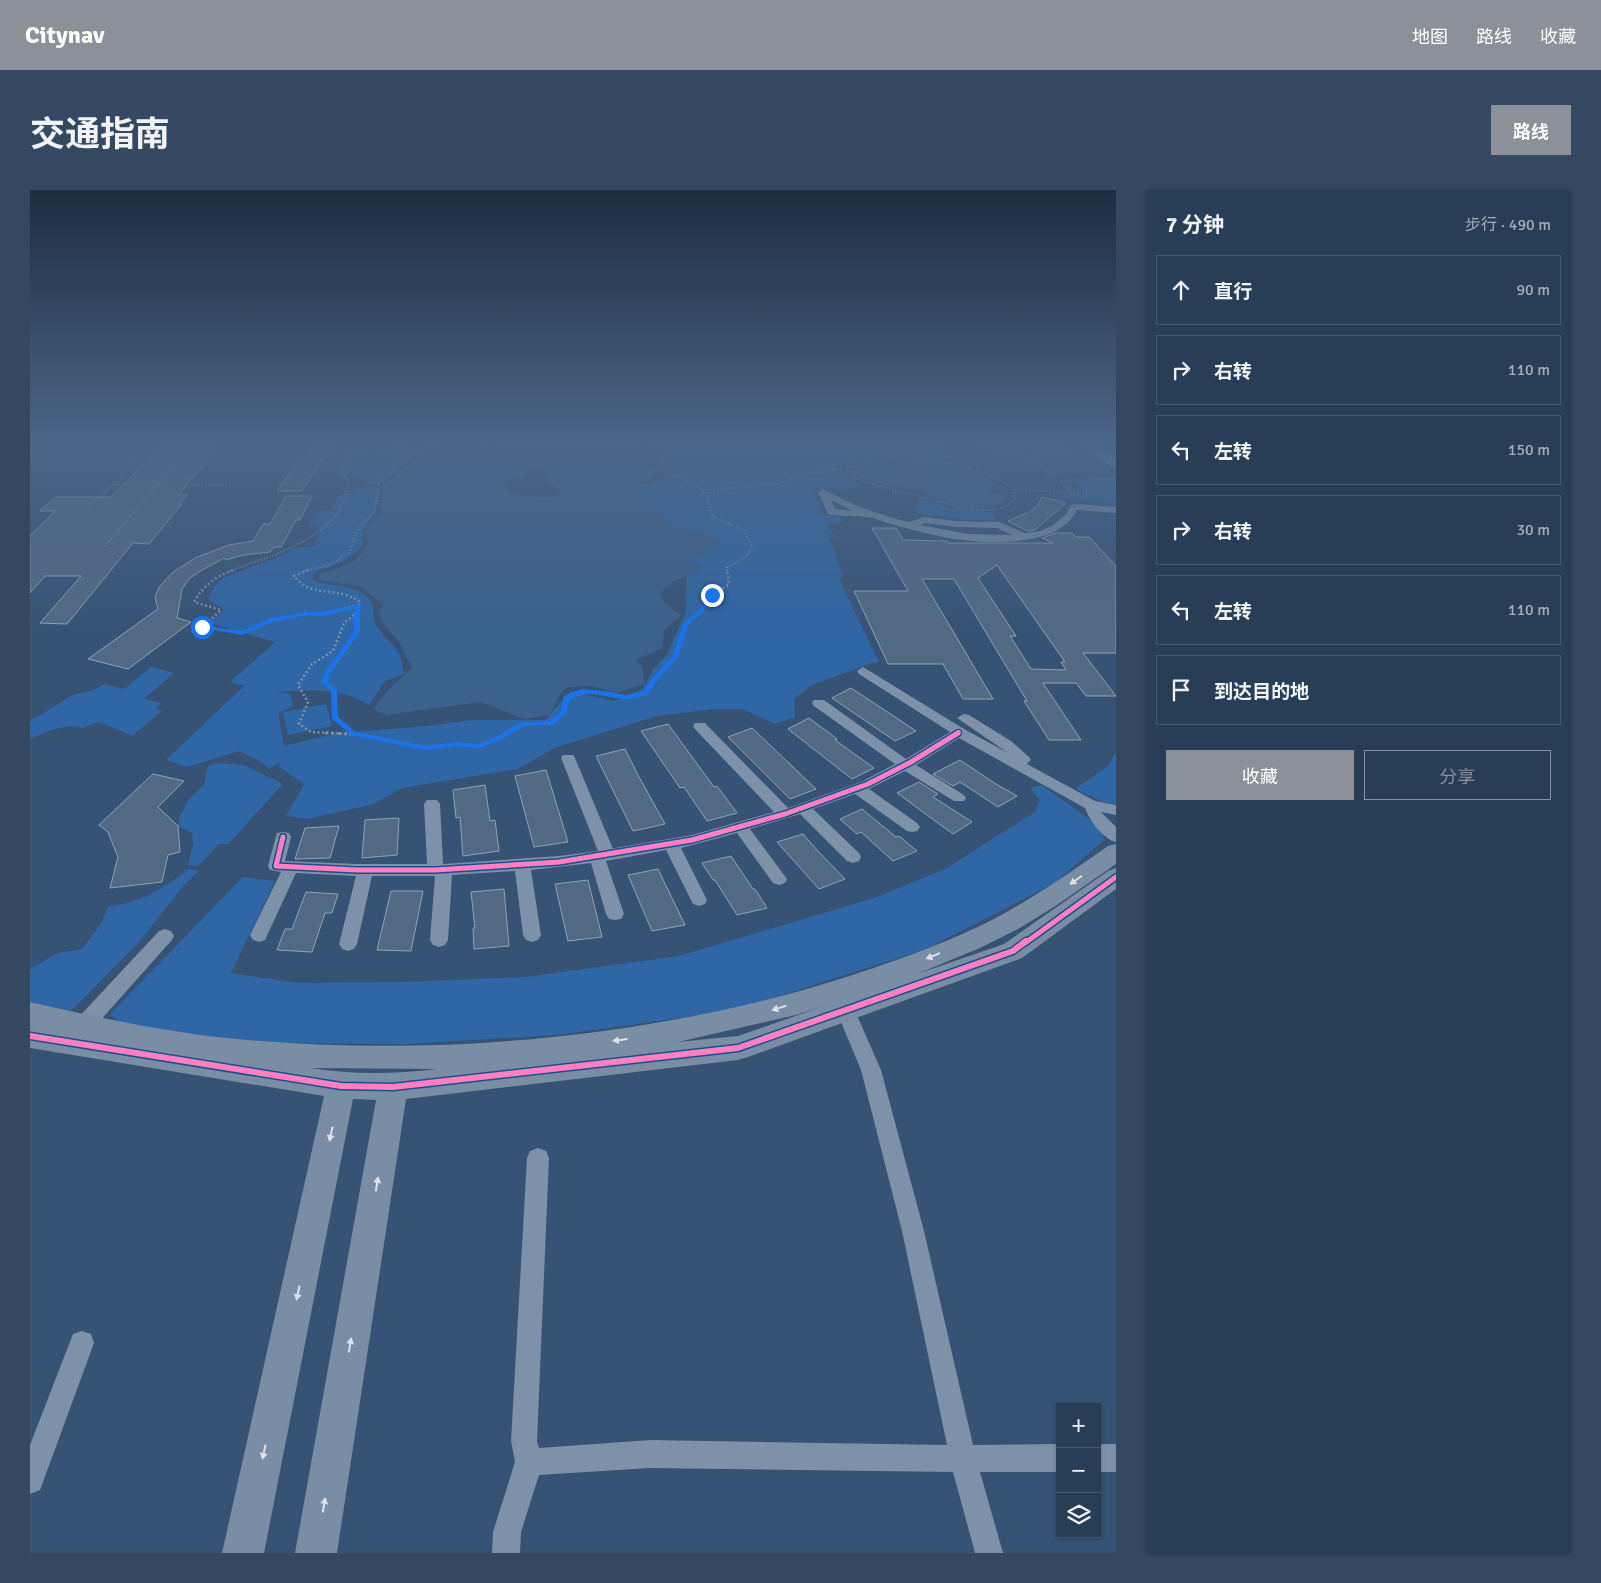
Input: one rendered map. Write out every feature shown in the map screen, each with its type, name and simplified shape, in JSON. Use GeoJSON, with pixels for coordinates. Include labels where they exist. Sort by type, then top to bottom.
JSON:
{"type":"FeatureCollection","features":[{"type":"Feature","properties":{"kind":"street"},"geometry":{"type":"LineString","coordinates":[[871,515],[959,537],[1001,538],[1042,534],[1055,528],[1070,515],[1074,508]]}},
{"type":"Feature","properties":{"kind":"street"},"geometry":{"type":"LineString","coordinates":[[1082,508],[1116,510]]}},
{"type":"Feature","properties":{"kind":"street"},"geometry":{"type":"LineString","coordinates":[[1070,515],[1116,520]]}},
{"type":"Feature","properties":{"kind":"street"},"geometry":{"type":"LineString","coordinates":[[863,672],[962,725],[1006,744],[1022,757],[1034,774],[1091,805],[1116,810]]}},
{"type":"Feature","properties":{"kind":"street"},"geometry":{"type":"LineString","coordinates":[[819,702],[906,764],[959,798]]}},
{"type":"Feature","properties":{"kind":"street"},"geometry":{"type":"LineString","coordinates":[[283,837],[276,866],[365,870],[439,869],[522,864],[603,856],[671,844],[785,814],[857,788],[906,764],[962,725]]}},
{"type":"Feature","properties":{"kind":"street"},"geometry":{"type":"LineString","coordinates":[[700,726],[785,814]]}},
{"type":"Feature","properties":{"kind":"street"},"geometry":{"type":"LineString","coordinates":[[568,758],[603,856],[615,914]]}},
{"type":"Feature","properties":{"kind":"street"},"geometry":{"type":"LineString","coordinates":[[857,788],[912,827]]}},
{"type":"Feature","properties":{"kind":"street"},"geometry":{"type":"LineString","coordinates":[[432,804],[439,869],[439,940]]}},
{"type":"Feature","properties":{"kind":"street"},"geometry":{"type":"LineString","coordinates":[[1091,805],[1095,815],[1116,837]]}},
{"type":"Feature","properties":{"kind":"street"},"geometry":{"type":"LineString","coordinates":[[802,808],[853,857]]}},
{"type":"Feature","properties":{"kind":"street"},"geometry":{"type":"LineString","coordinates":[[740,826],[779,879]]}},
{"type":"Feature","properties":{"kind":"street"},"geometry":{"type":"LineString","coordinates":[[671,844],[699,900]]}},
{"type":"Feature","properties":{"kind":"street"},"geometry":{"type":"LineString","coordinates":[[30,1014],[116,1034],[241,1052],[373,1058],[508,1053],[639,1038],[763,1013],[875,980],[972,940],[1054,897],[1116,852]]}},
{"type":"Feature","properties":{"kind":"street"},"geometry":{"type":"LineString","coordinates":[[522,864],[532,934]]}},
{"type":"Feature","properties":{"kind":"street"},"geometry":{"type":"LineString","coordinates":[[260,935],[291,867]]}},
{"type":"Feature","properties":{"kind":"street"},"geometry":{"type":"LineString","coordinates":[[348,944],[365,870]]}},
{"type":"Feature","properties":{"kind":"street"},"geometry":{"type":"LineString","coordinates":[[30,1036],[341,1086],[393,1087],[738,1048],[1013,951],[1116,877]]}},
{"type":"Feature","properties":{"kind":"street"},"geometry":{"type":"LineString","coordinates":[[83,1026],[165,936]]}},
{"type":"Feature","properties":{"kind":"street"},"geometry":{"type":"LineString","coordinates":[[845,1010],[873,1080],[913,1231],[963,1459],[989,1553]]}},
{"type":"Feature","properties":{"kind":"street"},"geometry":{"type":"LineString","coordinates":[[243,1553],[341,1086]]}},
{"type":"Feature","properties":{"kind":"street"},"geometry":{"type":"LineString","coordinates":[[316,1553],[393,1087]]}},
{"type":"Feature","properties":{"kind":"street"},"geometry":{"type":"LineString","coordinates":[[506,1553],[507,1532],[529,1462],[524,1441],[538,1158]]}},
{"type":"Feature","properties":{"kind":"street"},"geometry":{"type":"LineString","coordinates":[[30,1480],[37,1439],[82,1343]]}},
{"type":"Feature","properties":{"kind":"street"},"geometry":{"type":"LineString","coordinates":[[529,1462],[650,1454],[963,1459],[1056,1458]]}},
{"type":"Feature","properties":{"kind":"street"},"geometry":{"type":"LineString","coordinates":[[1101,1458],[1116,1458]]}},
{"type":"Feature","properties":{"kind":"path"},"geometry":{"type":"LineString","coordinates":[[105,546],[138,508]]}},
{"type":"Feature","properties":{"kind":"path"},"geometry":{"type":"LineString","coordinates":[[340,508],[332,520],[312,535],[288,549],[222,574],[202,588],[194,602],[221,610],[202,627],[242,633],[271,620],[308,613],[323,614],[360,605]]}},
{"type":"Feature","properties":{"kind":"path"},"geometry":{"type":"LineString","coordinates":[[360,605],[360,602],[345,593],[307,588],[298,583],[294,576],[310,568],[329,565],[349,553],[356,533],[368,522],[375,508]]}},
{"type":"Feature","properties":{"kind":"path"},"geometry":{"type":"LineString","coordinates":[[357,613],[344,623],[333,651],[312,664],[298,685],[308,702],[299,724],[311,732],[354,734],[425,748],[456,744],[479,746],[499,738],[522,724],[552,723],[563,712],[567,698],[581,691],[626,697],[646,693],[654,680],[676,656],[686,624],[701,611],[712,595],[729,584],[728,567],[745,558],[750,553],[752,546],[744,530],[712,516],[711,508]]}},
{"type":"Feature","properties":{"kind":"path"},"geometry":{"type":"LineString","coordinates":[[962,508],[990,511],[1002,508]]}},
{"type":"Feature","properties":{"kind":"path"},"geometry":{"type":"LineString","coordinates":[[354,734],[334,718],[334,690],[324,683],[329,670],[357,632],[357,613],[360,605]]}},
{"type":"Feature","properties":{"kind":"shaded area"},"geometry":{"type":"Polygon","coordinates":[[[332,508],[378,508],[363,530],[363,545],[342,562],[316,571],[312,580],[352,588],[368,598],[371,602],[376,624],[398,652],[405,674],[385,681],[369,705],[359,699],[336,692],[313,690],[277,692],[290,694],[293,706],[278,714],[284,746],[338,733],[428,726],[471,720],[545,720],[571,691],[613,701],[643,689],[654,668],[667,655],[685,614],[687,575],[700,570],[694,558],[712,536],[673,528],[662,515],[650,508],[821,508],[823,514],[841,518],[842,522],[827,524],[835,537],[830,540],[842,574],[840,581],[879,662],[812,685],[794,699],[795,717],[775,724],[742,709],[714,709],[657,716],[554,748],[518,769],[402,788],[374,804],[307,819],[286,816],[304,784],[279,767],[280,762],[269,769],[260,761],[239,751],[187,767],[166,760],[244,686],[230,682],[275,642],[209,623],[224,610],[208,599],[214,586],[224,577],[284,555],[292,548],[313,547],[321,530],[317,530],[318,527],[308,526],[316,512],[331,510],[332,508]]]}},
{"type":"Feature","properties":{"kind":"shaded area"},"geometry":{"type":"Polygon","coordinates":[[[380,508],[650,508],[662,515],[673,528],[712,536],[718,545],[694,558],[700,570],[672,582],[660,593],[665,603],[681,615],[664,630],[663,648],[636,660],[642,667],[645,684],[617,693],[592,686],[568,687],[560,694],[550,715],[524,719],[481,702],[386,715],[373,709],[389,689],[412,668],[399,642],[381,621],[379,613],[383,605],[360,586],[318,580],[319,574],[349,564],[360,555],[368,541],[364,531],[380,508]]]}},
{"type":"Feature","properties":{"kind":"shaded area"},"geometry":{"type":"Polygon","coordinates":[[[916,508],[948,508],[992,512],[996,520],[965,520],[917,513],[916,508]]]}},
{"type":"Feature","properties":{"kind":"shaded area"},"geometry":{"type":"Polygon","coordinates":[[[151,667],[174,673],[144,699],[161,703],[156,708],[162,711],[132,736],[99,722],[83,728],[71,726],[51,730],[30,739],[30,721],[73,695],[92,691],[104,684],[124,689],[151,667]]]}},
{"type":"Feature","properties":{"kind":"shaded area"},"geometry":{"type":"Polygon","coordinates":[[[326,704],[332,726],[288,735],[283,712],[326,704]]]}},
{"type":"Feature","properties":{"kind":"shaded area"},"geometry":{"type":"Polygon","coordinates":[[[1116,752],[1116,804],[1104,802],[1075,789],[1109,765],[1116,752]]]}},
{"type":"Feature","properties":{"kind":"shaded area"},"geometry":{"type":"Polygon","coordinates":[[[218,763],[244,765],[283,784],[228,844],[219,844],[198,866],[188,865],[193,844],[192,833],[178,826],[180,816],[189,799],[204,784],[208,766],[218,763]]]}},
{"type":"Feature","properties":{"kind":"shaded area"},"geometry":{"type":"Polygon","coordinates":[[[1042,785],[1100,827],[1104,840],[1055,883],[924,950],[732,1011],[557,1035],[406,1044],[263,1043],[211,1036],[164,1034],[122,1024],[110,1014],[243,877],[275,881],[231,973],[298,983],[400,982],[525,977],[679,956],[874,898],[945,869],[1035,812],[1040,800],[1030,788],[1042,785]]]}},
{"type":"Feature","properties":{"kind":"shaded area"},"geometry":{"type":"Polygon","coordinates":[[[189,869],[199,871],[184,885],[139,942],[70,1012],[30,1002],[30,969],[58,953],[82,949],[101,924],[108,906],[130,902],[151,894],[189,869]]]}},
{"type":"Feature","properties":{"kind":"building"},"geometry":{"type":"Polygon","coordinates":[[[44,508],[179,508],[149,544],[133,543],[67,624],[40,623],[81,576],[45,576],[30,593],[30,536],[55,511],[40,511],[44,508]]]}},
{"type":"Feature","properties":{"kind":"building"},"geometry":{"type":"Polygon","coordinates":[[[279,508],[306,508],[300,520],[296,520],[281,547],[274,547],[270,552],[243,555],[226,560],[224,558],[190,578],[182,589],[177,618],[191,622],[128,669],[88,659],[158,609],[155,598],[159,587],[173,572],[197,557],[229,545],[253,541],[263,524],[270,524],[279,508]]]}},
{"type":"Feature","properties":{"kind":"building"},"geometry":{"type":"Polygon","coordinates":[[[1035,508],[1061,508],[1035,530],[1027,531],[1008,521],[1035,508]]]}},
{"type":"Feature","properties":{"kind":"building"},"geometry":{"type":"Polygon","coordinates":[[[872,528],[896,528],[903,540],[947,541],[948,543],[1053,543],[1042,538],[1055,533],[1072,533],[1076,537],[1089,537],[1116,566],[1116,653],[1083,653],[1116,696],[1086,696],[1076,683],[1043,683],[1081,740],[1049,740],[1024,701],[1027,701],[954,579],[922,579],[993,699],[963,699],[943,664],[888,664],[854,591],[908,591],[872,528]],[[997,565],[978,578],[1016,636],[1010,636],[1031,669],[1066,670],[1061,662],[1065,662],[997,565]]]}},
{"type":"Feature","properties":{"kind":"building"},"geometry":{"type":"Polygon","coordinates":[[[851,688],[916,731],[895,741],[832,698],[851,688]]]}},
{"type":"Feature","properties":{"kind":"building"},"geometry":{"type":"Polygon","coordinates":[[[809,718],[837,739],[835,740],[874,768],[852,779],[788,729],[809,718]]]}},
{"type":"Feature","properties":{"kind":"building"},"geometry":{"type":"Polygon","coordinates":[[[668,724],[714,787],[717,786],[737,813],[707,821],[684,787],[680,788],[641,731],[668,724]]]}},
{"type":"Feature","properties":{"kind":"building"},"geometry":{"type":"Polygon","coordinates":[[[752,728],[816,789],[790,799],[728,737],[752,728]]]}},
{"type":"Feature","properties":{"kind":"building"},"geometry":{"type":"Polygon","coordinates":[[[625,749],[665,824],[633,831],[596,756],[625,749]]]}},
{"type":"Feature","properties":{"kind":"building"},"geometry":{"type":"Polygon","coordinates":[[[960,760],[1017,796],[998,807],[960,782],[953,786],[933,774],[960,760]]]}},
{"type":"Feature","properties":{"kind":"building"},"geometry":{"type":"Polygon","coordinates":[[[546,770],[568,842],[534,847],[515,776],[546,770]]]}},
{"type":"Feature","properties":{"kind":"building"},"geometry":{"type":"Polygon","coordinates":[[[153,774],[184,781],[158,807],[178,826],[180,852],[168,855],[162,882],[110,888],[118,857],[108,832],[99,825],[153,774]]]}},
{"type":"Feature","properties":{"kind":"building"},"geometry":{"type":"Polygon","coordinates":[[[919,782],[938,794],[933,797],[972,822],[953,834],[897,793],[919,782]]]}},
{"type":"Feature","properties":{"kind":"building"},"geometry":{"type":"Polygon","coordinates":[[[485,785],[490,821],[495,820],[499,851],[463,856],[460,817],[456,818],[453,790],[485,785]]]}},
{"type":"Feature","properties":{"kind":"building"},"geometry":{"type":"Polygon","coordinates":[[[862,809],[896,837],[899,836],[917,851],[893,861],[861,832],[857,834],[840,819],[862,809]]]}},
{"type":"Feature","properties":{"kind":"building"},"geometry":{"type":"Polygon","coordinates":[[[399,818],[397,855],[362,858],[365,820],[399,818]]]}},
{"type":"Feature","properties":{"kind":"building"},"geometry":{"type":"Polygon","coordinates":[[[339,826],[330,858],[295,859],[305,828],[339,826]]]}},
{"type":"Feature","properties":{"kind":"building"},"geometry":{"type":"Polygon","coordinates":[[[803,834],[845,879],[819,889],[777,842],[803,834]]]}},
{"type":"Feature","properties":{"kind":"building"},"geometry":{"type":"Polygon","coordinates":[[[731,856],[767,908],[737,915],[702,863],[731,856]]]}},
{"type":"Feature","properties":{"kind":"building"},"geometry":{"type":"Polygon","coordinates":[[[658,869],[685,925],[652,931],[628,875],[658,869]]]}},
{"type":"Feature","properties":{"kind":"building"},"geometry":{"type":"Polygon","coordinates":[[[588,880],[602,937],[568,941],[555,884],[588,880]]]}},
{"type":"Feature","properties":{"kind":"building"},"geometry":{"type":"Polygon","coordinates":[[[504,889],[509,946],[474,949],[473,928],[475,928],[471,892],[504,889]]]}},
{"type":"Feature","properties":{"kind":"building"},"geometry":{"type":"Polygon","coordinates":[[[391,891],[423,891],[411,951],[377,950],[391,891]]]}},
{"type":"Feature","properties":{"kind":"building"},"geometry":{"type":"Polygon","coordinates":[[[306,892],[338,894],[332,913],[325,913],[312,952],[277,950],[285,929],[292,929],[306,892]]]}},
{"type":"Feature","properties":{"kind":"cycle path"},"geometry":{"type":"LineString","coordinates":[[283,837],[276,866],[357,870],[435,870],[559,862],[615,854],[692,840],[785,814],[868,784],[911,762],[959,732]]}},
{"type":"Feature","properties":{"kind":"cycle path"},"geometry":{"type":"LineString","coordinates":[[30,1036],[341,1086],[393,1087],[738,1048],[1013,951],[1116,877]]}},
{"type":"Feature","properties":{"kind":"route"},"geometry":{"type":"LineString","coordinates":[[202,627],[242,633],[271,620],[308,613],[323,614],[360,605],[357,613],[357,632],[329,670],[324,683],[334,690],[334,718],[354,734],[425,748],[456,744],[479,746],[499,738],[522,724],[552,723],[563,712],[567,698],[581,691],[626,697],[646,693],[654,680],[676,656],[686,624],[701,611],[712,595]]}}]}
